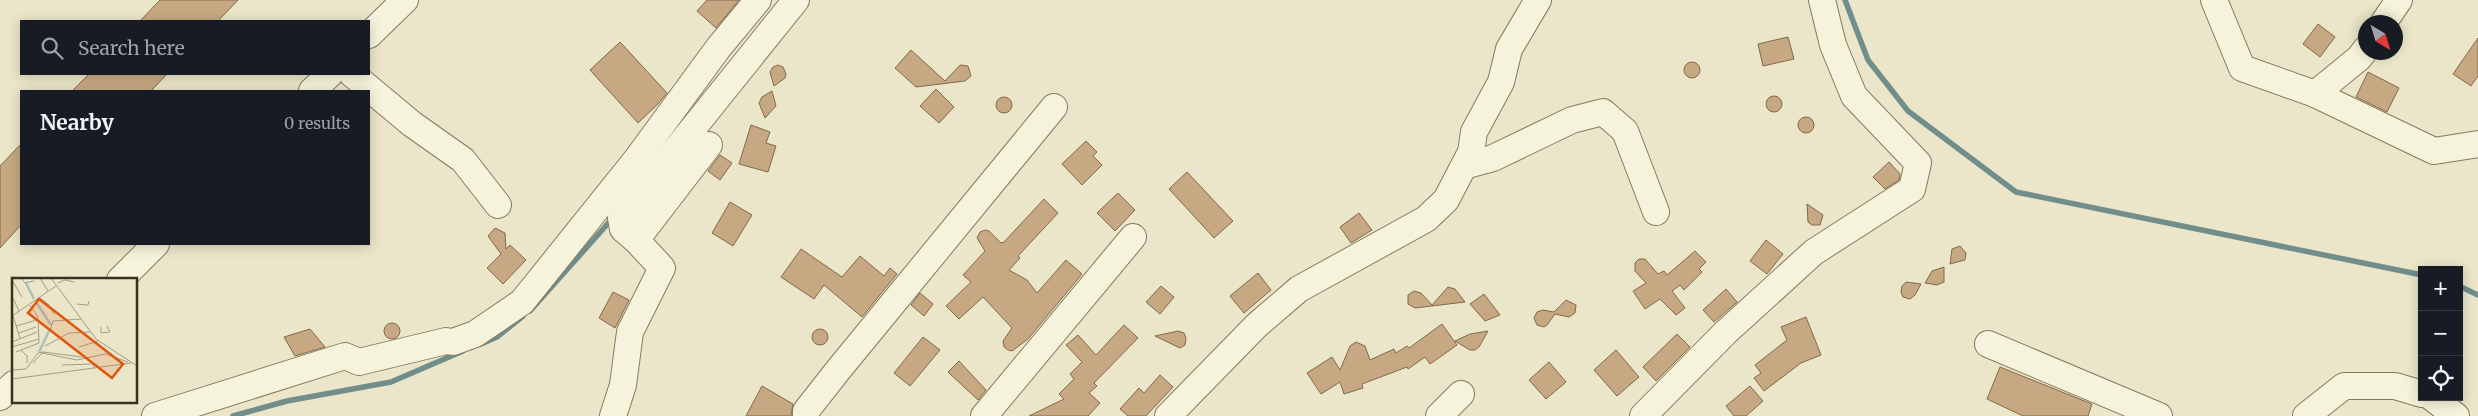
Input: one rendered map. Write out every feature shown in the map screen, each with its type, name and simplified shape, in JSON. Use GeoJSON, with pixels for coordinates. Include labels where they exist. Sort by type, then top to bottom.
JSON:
{"type":"FeatureCollection","features":[{"type":"Feature","properties":{"kind":"street"},"geometry":{"type":"LineString","coordinates":[[370,35],[404,0]]}},
{"type":"Feature","properties":{"kind":"street"},"geometry":{"type":"LineString","coordinates":[[155,416],[345,356],[359,362],[446,341],[452,342],[476,334],[522,302],[636,160],[718,47],[758,0]]}},
{"type":"Feature","properties":{"kind":"street"},"geometry":{"type":"LineString","coordinates":[[613,416],[623,385],[630,332],[662,268],[623,228],[621,218],[796,0]]}},
{"type":"Feature","properties":{"kind":"street"},"geometry":{"type":"LineString","coordinates":[[1168,416],[1257,325],[1299,289],[1426,219],[1446,200],[1470,152],[1474,132],[1501,82],[1509,49],[1538,0]]}},
{"type":"Feature","properties":{"kind":"street"},"geometry":{"type":"LineString","coordinates":[[1643,416],[1726,332],[1814,252],[1912,189],[1918,163],[1854,96],[1833,44],[1822,0]]}},
{"type":"Feature","properties":{"kind":"street"},"geometry":{"type":"LineString","coordinates":[[2214,0],[2242,68],[2315,94],[2434,152],[2478,144]]}},
{"type":"Feature","properties":{"kind":"street"},"geometry":{"type":"LineString","coordinates":[[2389,15],[2399,0]]}},
{"type":"Feature","properties":{"kind":"street"},"geometry":{"type":"LineString","coordinates":[[2315,94],[2358,59]]}},
{"type":"Feature","properties":{"kind":"street"},"geometry":{"type":"LineString","coordinates":[[313,90],[329,75]]}},
{"type":"Feature","properties":{"kind":"street"},"geometry":{"type":"LineString","coordinates":[[353,75],[412,124],[463,160],[498,205]]}},
{"type":"Feature","properties":{"kind":"street"},"geometry":{"type":"LineString","coordinates":[[806,416],[806,411],[839,369],[1054,107]]}},
{"type":"Feature","properties":{"kind":"street"},"geometry":{"type":"LineString","coordinates":[[1464,166],[1493,158],[1572,120],[1603,112],[1625,131],[1656,212]]}},
{"type":"Feature","properties":{"kind":"street"},"geometry":{"type":"LineString","coordinates":[[636,240],[709,145]]}},
{"type":"Feature","properties":{"kind":"street"},"geometry":{"type":"LineString","coordinates":[[984,416],[1133,237]]}},
{"type":"Feature","properties":{"kind":"street"},"geometry":{"type":"LineString","coordinates":[[122,278],[155,245]]}},
{"type":"Feature","properties":{"kind":"street"},"geometry":{"type":"LineString","coordinates":[[1988,344],[2160,416]]}},
{"type":"Feature","properties":{"kind":"street"},"geometry":{"type":"LineString","coordinates":[[0,397],[12,386]]}},
{"type":"Feature","properties":{"kind":"street"},"geometry":{"type":"LineString","coordinates":[[2306,416],[2344,386],[2396,386],[2418,393]]}},
{"type":"Feature","properties":{"kind":"street"},"geometry":{"type":"LineString","coordinates":[[1439,416],[1461,394]]}},
{"type":"Feature","properties":{"kind":"street"},"geometry":{"type":"LineString","coordinates":[[2436,401],[2456,416]]}},
{"type":"Feature","properties":{"kind":"building"},"geometry":{"type":"Polygon","coordinates":[[[160,0],[238,0],[219,20],[141,20],[160,0]]]}},
{"type":"Feature","properties":{"kind":"building"},"geometry":{"type":"Polygon","coordinates":[[[707,0],[739,0],[716,28],[697,11],[707,0]]]}},
{"type":"Feature","properties":{"kind":"building"},"geometry":{"type":"Polygon","coordinates":[[[2318,24],[2335,37],[2320,57],[2303,44],[2318,24]]]}},
{"type":"Feature","properties":{"kind":"building"},"geometry":{"type":"Polygon","coordinates":[[[1788,37],[1794,59],[1763,66],[1758,44],[1788,37]]]}},
{"type":"Feature","properties":{"kind":"building"},"geometry":{"type":"Polygon","coordinates":[[[2478,38],[2478,76],[2471,86],[2453,74],[2478,38]]]}},
{"type":"Feature","properties":{"kind":"building"},"geometry":{"type":"Polygon","coordinates":[[[620,42],[667,93],[638,123],[590,70],[620,42]]]}},
{"type":"Feature","properties":{"kind":"building"},"geometry":{"type":"Polygon","coordinates":[[[911,50],[945,81],[960,65],[968,66],[971,76],[965,81],[916,87],[895,68],[911,50]]]}},
{"type":"Feature","properties":{"kind":"building"},"geometry":{"type":"Polygon","coordinates":[[[1689,62],[1695,62],[1700,67],[1698,76],[1689,78],[1684,73],[1684,67],[1689,62]]]}},
{"type":"Feature","properties":{"kind":"building"},"geometry":{"type":"Polygon","coordinates":[[[778,65],[783,67],[786,74],[785,78],[774,86],[770,72],[773,67],[778,65]]]}},
{"type":"Feature","properties":{"kind":"building"},"geometry":{"type":"Polygon","coordinates":[[[2368,72],[2399,88],[2387,112],[2356,97],[2368,72]]]}},
{"type":"Feature","properties":{"kind":"building"},"geometry":{"type":"Polygon","coordinates":[[[88,75],[166,75],[152,90],[73,90],[88,75]]]}},
{"type":"Feature","properties":{"kind":"building"},"geometry":{"type":"Polygon","coordinates":[[[936,89],[954,107],[939,123],[920,106],[936,89]]]}},
{"type":"Feature","properties":{"kind":"building"},"geometry":{"type":"Polygon","coordinates":[[[772,91],[776,106],[765,118],[759,103],[762,97],[772,91]]]}},
{"type":"Feature","properties":{"kind":"building"},"geometry":{"type":"Polygon","coordinates":[[[1771,96],[1777,96],[1782,101],[1780,110],[1771,112],[1766,107],[1766,101],[1771,96]]]}},
{"type":"Feature","properties":{"kind":"building"},"geometry":{"type":"Polygon","coordinates":[[[1001,97],[1007,97],[1012,102],[1010,111],[1001,113],[996,108],[996,102],[1001,97]]]}},
{"type":"Feature","properties":{"kind":"building"},"geometry":{"type":"Polygon","coordinates":[[[1803,117],[1809,117],[1814,122],[1812,131],[1803,133],[1798,128],[1798,122],[1803,117]]]}},
{"type":"Feature","properties":{"kind":"building"},"geometry":{"type":"Polygon","coordinates":[[[751,125],[770,132],[766,143],[776,146],[768,172],[739,164],[751,125]]]}},
{"type":"Feature","properties":{"kind":"building"},"geometry":{"type":"Polygon","coordinates":[[[1086,141],[1097,152],[1093,156],[1102,165],[1082,185],[1062,164],[1086,141]]]}},
{"type":"Feature","properties":{"kind":"building"},"geometry":{"type":"Polygon","coordinates":[[[20,145],[20,226],[0,248],[0,166],[20,145]]]}},
{"type":"Feature","properties":{"kind":"building"},"geometry":{"type":"Polygon","coordinates":[[[720,155],[732,163],[720,180],[708,171],[720,155]]]}},
{"type":"Feature","properties":{"kind":"building"},"geometry":{"type":"Polygon","coordinates":[[[1889,162],[1900,174],[1899,180],[1885,189],[1873,177],[1889,162]]]}},
{"type":"Feature","properties":{"kind":"building"},"geometry":{"type":"Polygon","coordinates":[[[1187,172],[1233,221],[1214,238],[1169,189],[1187,172]]]}},
{"type":"Feature","properties":{"kind":"building"},"geometry":{"type":"Polygon","coordinates":[[[1118,193],[1135,210],[1115,231],[1097,213],[1118,193]]]}},
{"type":"Feature","properties":{"kind":"building"},"geometry":{"type":"Polygon","coordinates":[[[1044,199],[1058,213],[1018,256],[1020,258],[1009,270],[1027,280],[1037,293],[1066,260],[1082,274],[1028,339],[1012,351],[1004,347],[1003,341],[1012,328],[983,297],[959,319],[946,306],[971,282],[963,275],[985,251],[977,238],[980,232],[989,231],[1001,243],[1004,242],[1044,199]]]}},
{"type":"Feature","properties":{"kind":"building"},"geometry":{"type":"Polygon","coordinates":[[[730,202],[752,215],[733,246],[712,233],[730,202]]]}},
{"type":"Feature","properties":{"kind":"building"},"geometry":{"type":"Polygon","coordinates":[[[1807,204],[1823,215],[1820,225],[1812,225],[1808,222],[1807,204]]]}},
{"type":"Feature","properties":{"kind":"building"},"geometry":{"type":"Polygon","coordinates":[[[1359,213],[1372,230],[1351,243],[1340,227],[1359,213]]]}},
{"type":"Feature","properties":{"kind":"building"},"geometry":{"type":"Polygon","coordinates":[[[495,228],[505,233],[506,249],[510,245],[526,260],[503,284],[487,268],[501,254],[488,236],[495,228]]]}},
{"type":"Feature","properties":{"kind":"building"},"geometry":{"type":"Polygon","coordinates":[[[1766,240],[1783,254],[1767,274],[1750,261],[1766,240]]]}},
{"type":"Feature","properties":{"kind":"building"},"geometry":{"type":"Polygon","coordinates":[[[1960,246],[1966,253],[1965,260],[1950,264],[1952,249],[1960,246]]]}},
{"type":"Feature","properties":{"kind":"building"},"geometry":{"type":"Polygon","coordinates":[[[801,249],[842,277],[860,256],[884,276],[890,268],[897,274],[862,317],[824,285],[814,299],[781,277],[801,249]]]}},
{"type":"Feature","properties":{"kind":"building"},"geometry":{"type":"Polygon","coordinates":[[[1695,251],[1706,262],[1699,269],[1702,272],[1684,290],[1680,285],[1672,291],[1685,308],[1676,315],[1660,299],[1645,309],[1633,291],[1646,283],[1635,271],[1635,263],[1639,259],[1645,259],[1658,274],[1664,271],[1667,275],[1695,251]]]}},
{"type":"Feature","properties":{"kind":"building"},"geometry":{"type":"Polygon","coordinates":[[[1944,267],[1944,282],[1937,285],[1925,283],[1932,271],[1944,267]]]}},
{"type":"Feature","properties":{"kind":"building"},"geometry":{"type":"Polygon","coordinates":[[[1258,273],[1271,290],[1244,313],[1230,296],[1258,273]]]}},
{"type":"Feature","properties":{"kind":"building"},"geometry":{"type":"Polygon","coordinates":[[[1906,282],[1921,284],[1915,295],[1910,299],[1903,297],[1901,292],[1902,286],[1906,282]]]}},
{"type":"Feature","properties":{"kind":"building"},"geometry":{"type":"Polygon","coordinates":[[[1161,286],[1174,297],[1160,314],[1146,302],[1161,286]]]}},
{"type":"Feature","properties":{"kind":"building"},"geometry":{"type":"Polygon","coordinates":[[[1448,287],[1455,289],[1465,302],[1415,308],[1408,304],[1408,295],[1414,291],[1421,293],[1432,305],[1448,287]]]}},
{"type":"Feature","properties":{"kind":"building"},"geometry":{"type":"Polygon","coordinates":[[[1726,289],[1737,302],[1714,322],[1703,310],[1726,289]]]}},
{"type":"Feature","properties":{"kind":"building"},"geometry":{"type":"Polygon","coordinates":[[[613,292],[629,300],[615,328],[599,318],[613,292]]]}},
{"type":"Feature","properties":{"kind":"building"},"geometry":{"type":"Polygon","coordinates":[[[920,293],[933,304],[924,316],[911,305],[920,293]]]}},
{"type":"Feature","properties":{"kind":"building"},"geometry":{"type":"Polygon","coordinates":[[[1484,294],[1500,315],[1485,321],[1470,304],[1484,294]]]}},
{"type":"Feature","properties":{"kind":"building"},"geometry":{"type":"Polygon","coordinates":[[[1566,300],[1576,305],[1575,313],[1569,317],[1555,314],[1544,327],[1537,325],[1534,318],[1537,312],[1543,310],[1554,312],[1566,300]]]}},
{"type":"Feature","properties":{"kind":"building"},"geometry":{"type":"Polygon","coordinates":[[[1806,317],[1821,355],[1801,363],[1764,391],[1754,378],[1761,373],[1755,365],[1787,340],[1781,327],[1806,317]]]}},
{"type":"Feature","properties":{"kind":"building"},"geometry":{"type":"Polygon","coordinates":[[[389,323],[395,323],[400,328],[398,337],[389,339],[384,334],[384,328],[389,323]]]}},
{"type":"Feature","properties":{"kind":"building"},"geometry":{"type":"Polygon","coordinates":[[[1442,324],[1457,345],[1430,364],[1425,357],[1408,369],[1407,367],[1362,384],[1363,388],[1344,394],[1340,382],[1321,394],[1307,373],[1332,357],[1340,370],[1350,346],[1356,342],[1365,346],[1370,360],[1394,349],[1396,353],[1407,346],[1409,348],[1442,324]]]}},
{"type":"Feature","properties":{"kind":"building"},"geometry":{"type":"Polygon","coordinates":[[[1124,325],[1138,338],[1094,383],[1097,386],[1089,393],[1100,403],[1088,416],[1029,416],[1064,399],[1059,394],[1074,379],[1070,374],[1082,362],[1066,345],[1078,335],[1096,355],[1124,325]]]}},
{"type":"Feature","properties":{"kind":"building"},"geometry":{"type":"Polygon","coordinates":[[[310,329],[325,347],[295,356],[284,337],[310,329]]]}},
{"type":"Feature","properties":{"kind":"building"},"geometry":{"type":"Polygon","coordinates":[[[817,329],[823,329],[828,334],[826,343],[817,345],[812,340],[812,334],[817,329]]]}},
{"type":"Feature","properties":{"kind":"building"},"geometry":{"type":"Polygon","coordinates":[[[1178,331],[1184,333],[1186,338],[1185,345],[1180,348],[1155,336],[1178,331]]]}},
{"type":"Feature","properties":{"kind":"building"},"geometry":{"type":"Polygon","coordinates":[[[1488,331],[1479,347],[1475,350],[1470,350],[1455,341],[1470,334],[1488,331]]]}},
{"type":"Feature","properties":{"kind":"building"},"geometry":{"type":"Polygon","coordinates":[[[1677,334],[1690,347],[1656,381],[1643,367],[1677,334]]]}},
{"type":"Feature","properties":{"kind":"building"},"geometry":{"type":"Polygon","coordinates":[[[923,337],[940,350],[910,386],[894,373],[923,337]]]}},
{"type":"Feature","properties":{"kind":"building"},"geometry":{"type":"Polygon","coordinates":[[[1616,350],[1639,377],[1617,396],[1594,370],[1616,350]]]}},
{"type":"Feature","properties":{"kind":"building"},"geometry":{"type":"Polygon","coordinates":[[[959,361],[986,390],[978,400],[948,372],[959,361]]]}},
{"type":"Feature","properties":{"kind":"building"},"geometry":{"type":"Polygon","coordinates":[[[1549,362],[1566,382],[1546,399],[1529,380],[1549,362]]]}},
{"type":"Feature","properties":{"kind":"building"},"geometry":{"type":"Polygon","coordinates":[[[2000,367],[2092,404],[2088,416],[2023,416],[1987,399],[2000,367]]]}},
{"type":"Feature","properties":{"kind":"building"},"geometry":{"type":"Polygon","coordinates":[[[1160,375],[1173,387],[1146,416],[1128,416],[1120,409],[1139,388],[1144,393],[1160,375]]]}},
{"type":"Feature","properties":{"kind":"building"},"geometry":{"type":"Polygon","coordinates":[[[762,386],[793,404],[791,416],[746,416],[762,386]]]}},
{"type":"Feature","properties":{"kind":"building"},"geometry":{"type":"Polygon","coordinates":[[[1750,386],[1763,401],[1746,416],[1734,416],[1726,406],[1750,386]]]}},
{"type":"Feature","properties":{"kind":"waterway"},"geometry":{"type":"LineString","coordinates":[[1845,0],[1868,60],[1908,111],[2016,192],[2418,274]]}},
{"type":"Feature","properties":{"kind":"waterway"},"geometry":{"type":"LineString","coordinates":[[530,311],[612,219]]}},
{"type":"Feature","properties":{"kind":"waterway"},"geometry":{"type":"LineString","coordinates":[[2463,288],[2478,295]]}},
{"type":"Feature","properties":{"kind":"waterway"},"geometry":{"type":"LineString","coordinates":[[481,344],[497,337],[523,316]]}},
{"type":"Feature","properties":{"kind":"waterway"},"geometry":{"type":"LineString","coordinates":[[233,416],[287,401],[391,382],[463,351]]}}]}
